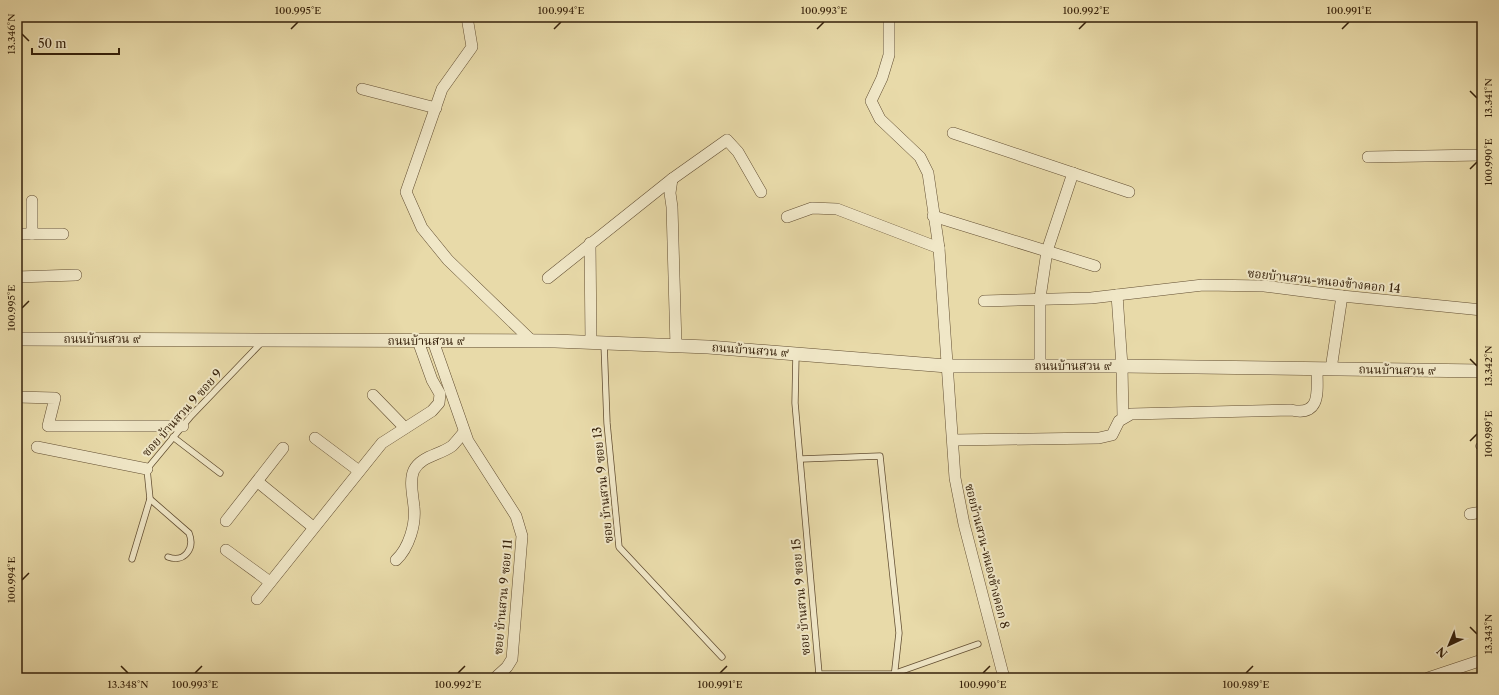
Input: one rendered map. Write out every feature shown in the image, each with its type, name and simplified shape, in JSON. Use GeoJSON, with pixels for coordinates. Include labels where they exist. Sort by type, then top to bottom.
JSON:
{"type":"FeatureCollection","features":[{"type":"Feature","properties":{"kind":"street"},"geometry":{"type":"LineString","coordinates":[[467,17],[472,47],[442,89],[406,192],[422,228],[448,260],[532,341]]}},
{"type":"Feature","properties":{"kind":"street","name":"ซอยบ้านสวน-หนองข้างคอก 8"},"geometry":{"type":"LineString","coordinates":[[889,17],[889,55],[882,78],[871,101],[880,118],[920,157],[928,173],[939,248],[955,478],[964,524],[1004,678]]}},
{"type":"Feature","properties":{"kind":"street"},"geometry":{"type":"LineString","coordinates":[[362,89],[436,108]]}},
{"type":"Feature","properties":{"kind":"street"},"geometry":{"type":"LineString","coordinates":[[953,133],[1129,192]]}},
{"type":"Feature","properties":{"kind":"street"},"geometry":{"type":"LineString","coordinates":[[548,278],[672,179],[727,140],[738,152],[761,192]]}},
{"type":"Feature","properties":{"kind":"street"},"geometry":{"type":"LineString","coordinates":[[1368,157],[1482,155]]}},
{"type":"Feature","properties":{"kind":"street"},"geometry":{"type":"LineString","coordinates":[[1040,366],[1040,298],[1047,251],[1073,173]]}},
{"type":"Feature","properties":{"kind":"street"},"geometry":{"type":"LineString","coordinates":[[672,179],[670,193],[672,207],[676,346]]}},
{"type":"Feature","properties":{"kind":"street"},"geometry":{"type":"LineString","coordinates":[[32,201],[32,234]]}},
{"type":"Feature","properties":{"kind":"street"},"geometry":{"type":"LineString","coordinates":[[787,217],[812,208],[837,209],[939,248]]}},
{"type":"Feature","properties":{"kind":"street"},"geometry":{"type":"LineString","coordinates":[[934,216],[1095,266]]}},
{"type":"Feature","properties":{"kind":"street"},"geometry":{"type":"LineString","coordinates":[[17,234],[63,234]]}},
{"type":"Feature","properties":{"kind":"street"},"geometry":{"type":"LineString","coordinates":[[590,243],[598,343]]}},
{"type":"Feature","properties":{"kind":"street"},"geometry":{"type":"LineString","coordinates":[[17,277],[76,275]]}},
{"type":"Feature","properties":{"kind":"street","name":"ซอยบ้านสวน-หนองข้างคอก 14"},"geometry":{"type":"LineString","coordinates":[[984,301],[1040,298],[1091,298],[1203,285],[1264,286],[1342,296],[1482,310]]}},
{"type":"Feature","properties":{"kind":"street"},"geometry":{"type":"LineString","coordinates":[[1117,295],[1122,366],[1123,418]]}},
{"type":"Feature","properties":{"kind":"street"},"geometry":{"type":"LineString","coordinates":[[1331,369],[1342,296]]}},
{"type":"Feature","properties":{"kind":"street","name":"ถนนบ้านสวน ๙"},"geometry":{"type":"LineString","coordinates":[[17,339],[532,341],[676,346],[948,366],[1122,366],[1482,371]]}},
{"type":"Feature","properties":{"kind":"street"},"geometry":{"type":"LineString","coordinates":[[257,598],[382,443],[432,411],[439,403],[440,394],[432,380],[418,341]]}},
{"type":"Feature","properties":{"kind":"street","name":"ซอย บ้านสวน 9 ซอย 11"},"geometry":{"type":"LineString","coordinates":[[434,341],[464,432],[516,516],[522,536],[512,659],[507,667],[495,678]]}},
{"type":"Feature","properties":{"kind":"street"},"geometry":{"type":"LineString","coordinates":[[953,440],[1099,438],[1112,435],[1119,422],[1131,414],[1291,410],[1302,412],[1312,408],[1317,401],[1317,369]]}},
{"type":"Feature","properties":{"kind":"street"},"geometry":{"type":"LineString","coordinates":[[373,395],[405,428]]}},
{"type":"Feature","properties":{"kind":"street"},"geometry":{"type":"LineString","coordinates":[[17,397],[55,398],[48,426],[183,426]]}},
{"type":"Feature","properties":{"kind":"street"},"geometry":{"type":"LineString","coordinates":[[396,560],[405,550],[411,532],[414,516],[412,476],[414,470],[426,459],[452,446],[464,432]]}},
{"type":"Feature","properties":{"kind":"street"},"geometry":{"type":"LineString","coordinates":[[315,438],[359,471]]}},
{"type":"Feature","properties":{"kind":"street"},"geometry":{"type":"LineString","coordinates":[[37,447],[147,469]]}},
{"type":"Feature","properties":{"kind":"street"},"geometry":{"type":"LineString","coordinates":[[226,521],[258,482],[283,448]]}},
{"type":"Feature","properties":{"kind":"street"},"geometry":{"type":"LineString","coordinates":[[258,482],[313,528]]}},
{"type":"Feature","properties":{"kind":"street"},"geometry":{"type":"LineString","coordinates":[[1470,514],[1482,512]]}},
{"type":"Feature","properties":{"kind":"street"},"geometry":{"type":"LineString","coordinates":[[226,550],[270,582]]}},
{"type":"Feature","properties":{"kind":"street"},"geometry":{"type":"LineString","coordinates":[[1428,678],[1482,660]]}},
{"type":"Feature","properties":{"kind":"lane","name":"ซอย บ้านสวน 9 ซอย 9"},"geometry":{"type":"LineString","coordinates":[[132,558],[150,499],[147,469],[173,437],[263,340]]}},
{"type":"Feature","properties":{"kind":"lane","name":"ซอย บ้านสวน 9 ซอย 13"},"geometry":{"type":"LineString","coordinates":[[598,343],[619,547],[722,657]]}},
{"type":"Feature","properties":{"kind":"lane","name":"ซอย บ้านสวน 9 ซอย 15"},"geometry":{"type":"LineString","coordinates":[[796,354],[795,403],[819,674],[894,676],[978,644]]}},
{"type":"Feature","properties":{"kind":"lane"},"geometry":{"type":"LineString","coordinates":[[173,437],[220,473]]}},
{"type":"Feature","properties":{"kind":"lane"},"geometry":{"type":"LineString","coordinates":[[801,459],[880,456],[899,633],[894,676]]}},
{"type":"Feature","properties":{"kind":"lane"},"geometry":{"type":"LineString","coordinates":[[150,499],[189,533],[192,540],[189,552],[184,557],[175,559],[168,557]]}}]}
